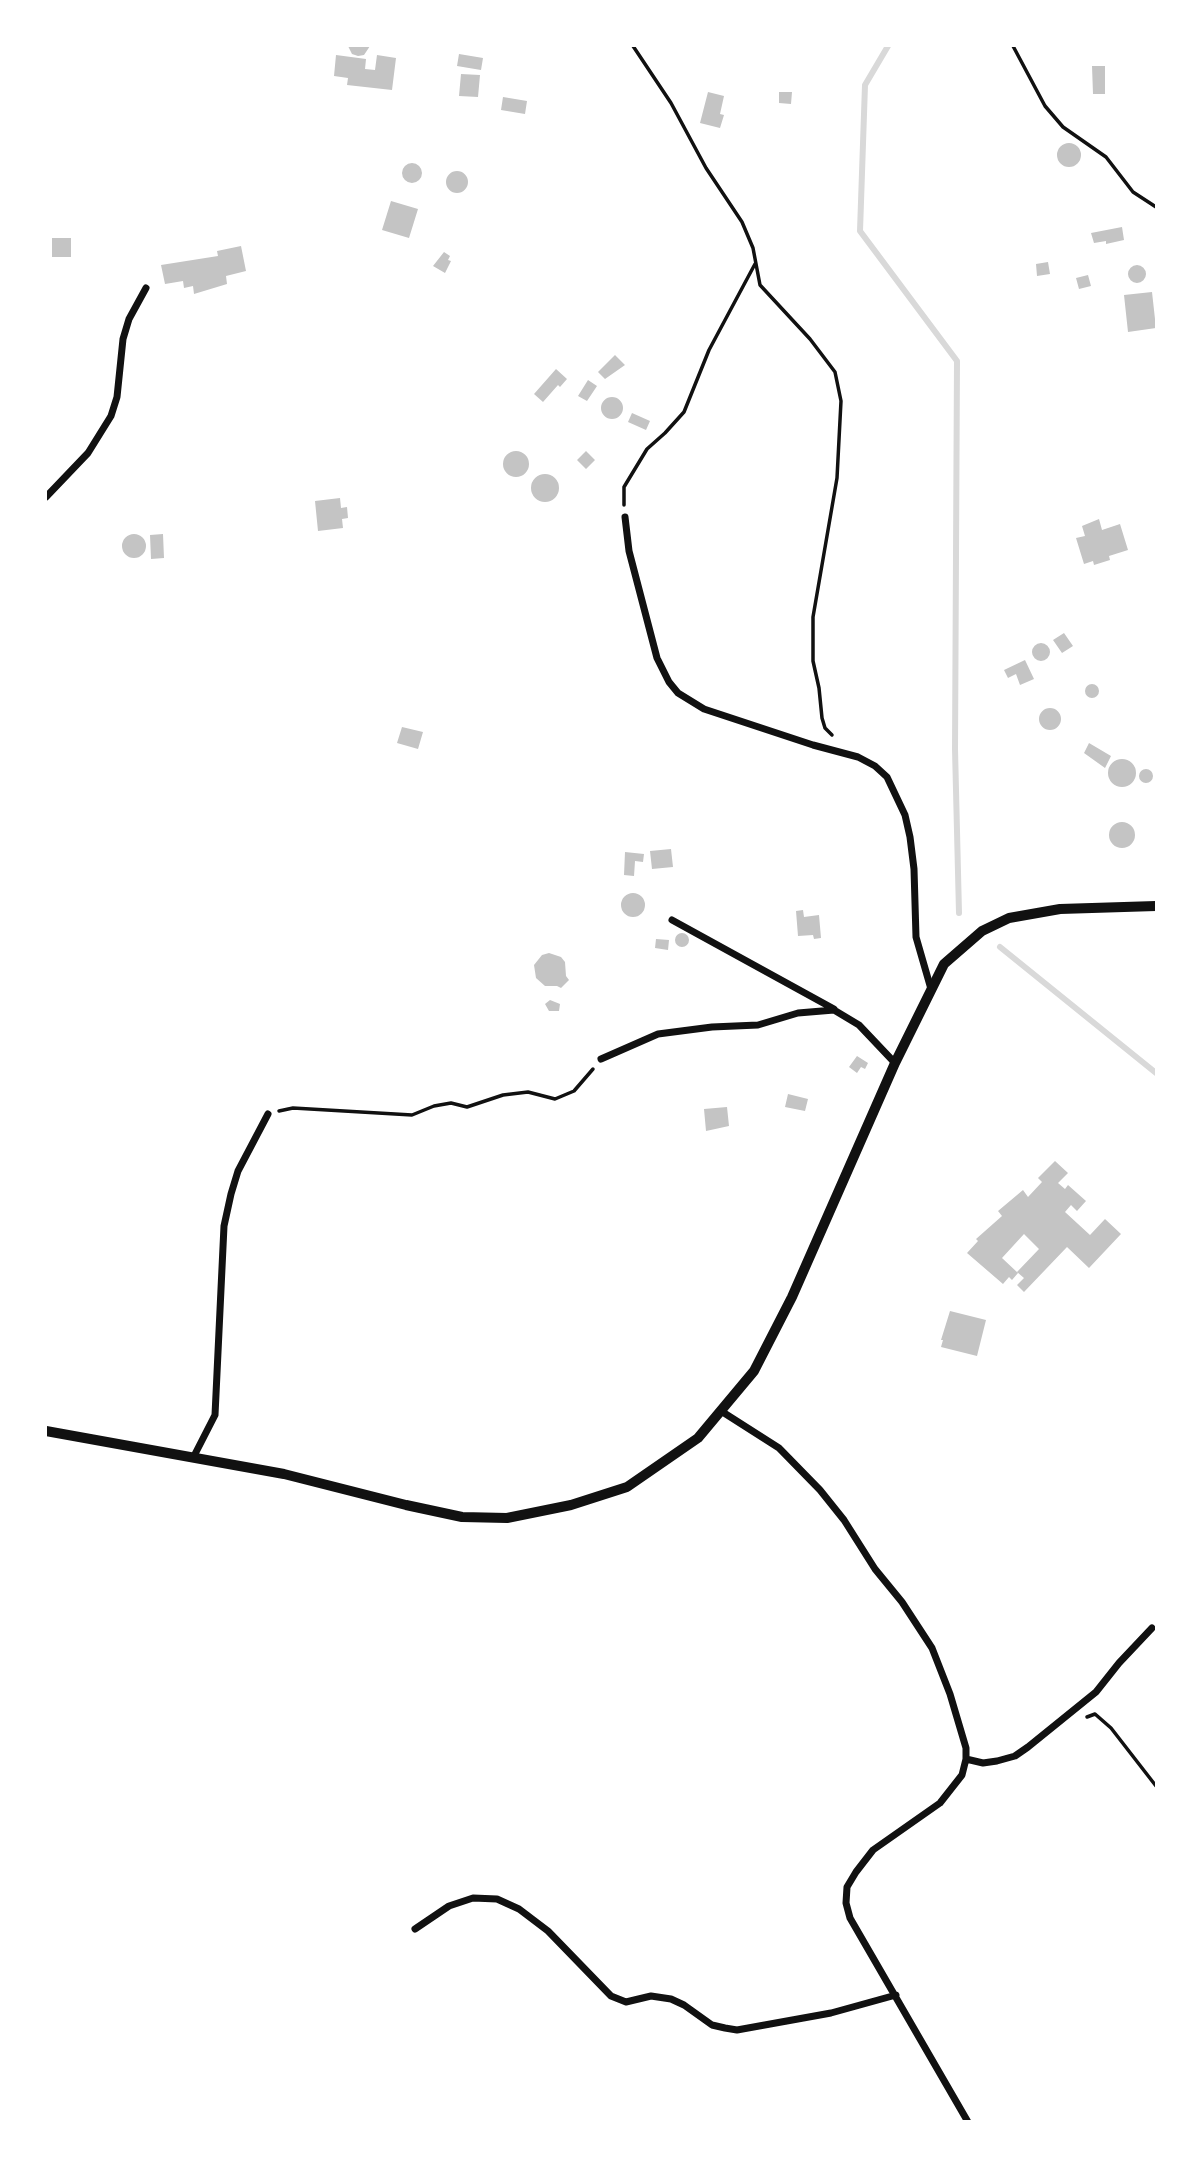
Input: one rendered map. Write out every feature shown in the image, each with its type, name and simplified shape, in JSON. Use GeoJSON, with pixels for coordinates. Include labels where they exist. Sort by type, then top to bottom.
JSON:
{"type":"FeatureCollection","features":[{"type":"Feature","properties":{"kind":"street"},"geometry":{"type":"LineString","coordinates":[[46,497],[88,453],[111,416],[117,397],[123,339],[129,319],[146,288]]}},
{"type":"Feature","properties":{"kind":"street"},"geometry":{"type":"LineString","coordinates":[[625,517],[629,551],[657,658],[678,693],[704,709],[813,746],[858,757],[875,766],[887,777],[905,815],[910,837],[916,937],[931,990]]}},
{"type":"Feature","properties":{"kind":"street"},"geometry":{"type":"LineString","coordinates":[[46,1431],[284,1474],[462,1517],[507,1518],[570,1506],[627,1487],[698,1438],[754,1371],[792,1297],[895,1063],[944,964],[982,931],[1009,918],[1060,909],[1157,906]]}},
{"type":"Feature","properties":{"kind":"street"},"geometry":{"type":"LineString","coordinates":[[672,920],[859,1025],[895,1063]]}},
{"type":"Feature","properties":{"kind":"street"},"geometry":{"type":"LineString","coordinates":[[601,1059],[658,1034],[712,1027],[758,1025],[798,1013],[834,1010]]}},
{"type":"Feature","properties":{"kind":"street"},"geometry":{"type":"LineString","coordinates":[[193,1458],[215,1415],[224,1226],[238,1171],[268,1114]]}},
{"type":"Feature","properties":{"kind":"street"},"geometry":{"type":"LineString","coordinates":[[721,1411],[779,1448],[803,1470],[844,1520],[874,1569],[902,1602],[932,1648],[946,1682],[961,1727],[967,1759],[962,1775],[940,1803],[873,1850],[847,1887],[846,1903],[850,1919],[968,2122]]}},
{"type":"Feature","properties":{"kind":"street"},"geometry":{"type":"LineString","coordinates":[[967,1759],[983,1763],[1015,1756],[1096,1692],[1152,1628]]}},
{"type":"Feature","properties":{"kind":"street"},"geometry":{"type":"LineString","coordinates":[[415,1929],[449,1906],[473,1898],[497,1899],[519,1909],[548,1931],[611,1996],[626,2002],[651,1996],[671,1998],[712,2025],[737,2030],[831,2013],[896,1994]]}},
{"type":"Feature","properties":{"kind":"path"},"geometry":{"type":"LineString","coordinates":[[633,46],[671,103],[706,167],[742,222],[756,262],[760,285],[835,372],[841,401],[837,478],[815,607],[813,661],[822,718],[825,728],[836,739]]}},
{"type":"Feature","properties":{"kind":"path"},"geometry":{"type":"LineString","coordinates":[[1013,46],[1045,106],[1063,127],[1106,157],[1133,192],[1157,207]]}},
{"type":"Feature","properties":{"kind":"path"},"geometry":{"type":"LineString","coordinates":[[625,517],[624,487],[647,449],[684,412],[709,350],[756,262]]}},
{"type":"Feature","properties":{"kind":"path"},"geometry":{"type":"LineString","coordinates":[[268,1114],[293,1108],[412,1115],[434,1106],[451,1103],[467,1107],[503,1095],[528,1092],[555,1099],[574,1091],[601,1059]]}},
{"type":"Feature","properties":{"kind":"path"},"geometry":{"type":"LineString","coordinates":[[1084,1718],[1095,1714],[1111,1728],[1157,1786]]}},
{"type":"Feature","properties":{"kind":"building"},"geometry":{"type":"Polygon","coordinates":[[[348,46],[370,46],[364,55],[358,56],[352,54],[348,46]]]}},
{"type":"Feature","properties":{"kind":"building"},"geometry":{"type":"Polygon","coordinates":[[[459,54],[483,58],[481,70],[457,66],[459,54]]]}},
{"type":"Feature","properties":{"kind":"building"},"geometry":{"type":"Polygon","coordinates":[[[336,55],[366,59],[365,69],[375,70],[377,55],[396,58],[392,90],[347,85],[348,78],[334,76],[336,55]]]}},
{"type":"Feature","properties":{"kind":"building"},"geometry":{"type":"Polygon","coordinates":[[[1092,66],[1105,66],[1105,94],[1093,94],[1092,66]]]}},
{"type":"Feature","properties":{"kind":"building"},"geometry":{"type":"Polygon","coordinates":[[[461,74],[480,75],[478,97],[459,96],[461,74]]]}},
{"type":"Feature","properties":{"kind":"building"},"geometry":{"type":"Polygon","coordinates":[[[708,92],[724,96],[720,114],[724,115],[720,128],[700,123],[708,92]]]}},
{"type":"Feature","properties":{"kind":"building"},"geometry":{"type":"Polygon","coordinates":[[[779,92],[792,92],[791,104],[779,103],[779,92]]]}},
{"type":"Feature","properties":{"kind":"building"},"geometry":{"type":"Polygon","coordinates":[[[503,97],[527,101],[525,114],[501,110],[503,97]]]}},
{"type":"Feature","properties":{"kind":"building"},"geometry":{"type":"Polygon","coordinates":[[[1069,143],[1078,146],[1081,155],[1078,164],[1069,167],[1060,164],[1057,155],[1060,146],[1069,143]]]}},
{"type":"Feature","properties":{"kind":"building"},"geometry":{"type":"Polygon","coordinates":[[[408,163],[416,163],[422,173],[416,183],[408,183],[402,177],[402,169],[408,163]]]}},
{"type":"Feature","properties":{"kind":"building"},"geometry":{"type":"Polygon","coordinates":[[[457,171],[467,178],[468,182],[461,192],[457,193],[447,186],[446,182],[453,172],[457,171]]]}},
{"type":"Feature","properties":{"kind":"building"},"geometry":{"type":"Polygon","coordinates":[[[391,201],[418,209],[409,238],[382,230],[391,201]]]}},
{"type":"Feature","properties":{"kind":"building"},"geometry":{"type":"Polygon","coordinates":[[[1122,227],[1124,240],[1106,244],[1106,241],[1094,243],[1091,233],[1122,227]]]}},
{"type":"Feature","properties":{"kind":"building"},"geometry":{"type":"Polygon","coordinates":[[[52,238],[71,238],[71,257],[52,257],[52,238]]]}},
{"type":"Feature","properties":{"kind":"building"},"geometry":{"type":"Polygon","coordinates":[[[241,246],[246,271],[226,276],[227,284],[194,294],[193,286],[184,288],[183,281],[165,284],[161,265],[218,256],[217,251],[241,246]]]}},
{"type":"Feature","properties":{"kind":"building"},"geometry":{"type":"Polygon","coordinates":[[[444,252],[450,256],[448,260],[451,261],[445,273],[433,266],[444,252]]]}},
{"type":"Feature","properties":{"kind":"building"},"geometry":{"type":"Polygon","coordinates":[[[1048,262],[1050,274],[1037,276],[1036,264],[1048,262]]]}},
{"type":"Feature","properties":{"kind":"building"},"geometry":{"type":"Polygon","coordinates":[[[1133,265],[1141,265],[1146,274],[1144,281],[1133,283],[1128,278],[1128,270],[1133,265]]]}},
{"type":"Feature","properties":{"kind":"building"},"geometry":{"type":"Polygon","coordinates":[[[1088,275],[1091,286],[1079,289],[1076,278],[1088,275]]]}},
{"type":"Feature","properties":{"kind":"building"},"geometry":{"type":"Polygon","coordinates":[[[1152,292],[1156,328],[1128,332],[1124,295],[1152,292]]]}},
{"type":"Feature","properties":{"kind":"building"},"geometry":{"type":"Polygon","coordinates":[[[615,355],[625,365],[605,379],[598,372],[615,355]]]}},
{"type":"Feature","properties":{"kind":"building"},"geometry":{"type":"Polygon","coordinates":[[[556,369],[567,379],[543,402],[534,394],[556,369]]]}},
{"type":"Feature","properties":{"kind":"building"},"geometry":{"type":"Polygon","coordinates":[[[588,380],[597,386],[587,401],[578,396],[588,380]]]}},
{"type":"Feature","properties":{"kind":"building"},"geometry":{"type":"Polygon","coordinates":[[[608,397],[616,397],[623,404],[623,412],[616,419],[608,419],[601,412],[601,404],[608,397]]]}},
{"type":"Feature","properties":{"kind":"building"},"geometry":{"type":"Polygon","coordinates":[[[632,413],[650,421],[646,430],[628,422],[632,413]]]}},
{"type":"Feature","properties":{"kind":"building"},"geometry":{"type":"Polygon","coordinates":[[[516,451],[525,455],[529,464],[525,473],[516,477],[507,473],[503,464],[507,455],[516,451]]]}},
{"type":"Feature","properties":{"kind":"building"},"geometry":{"type":"Polygon","coordinates":[[[586,451],[595,460],[586,469],[577,460],[586,451]]]}},
{"type":"Feature","properties":{"kind":"building"},"geometry":{"type":"Polygon","coordinates":[[[545,474],[555,478],[559,488],[555,498],[545,502],[535,498],[531,488],[535,478],[545,474]]]}},
{"type":"Feature","properties":{"kind":"building"},"geometry":{"type":"Polygon","coordinates":[[[340,498],[341,508],[347,507],[348,518],[342,519],[343,528],[318,531],[315,501],[340,498]]]}},
{"type":"Feature","properties":{"kind":"building"},"geometry":{"type":"Polygon","coordinates":[[[1099,519],[1102,530],[1120,524],[1128,550],[1109,556],[1110,560],[1094,565],[1093,561],[1084,564],[1076,538],[1085,536],[1082,526],[1099,519]]]}},
{"type":"Feature","properties":{"kind":"building"},"geometry":{"type":"Polygon","coordinates":[[[134,534],[143,537],[146,546],[143,555],[134,558],[125,555],[122,546],[125,537],[134,534]]]}},
{"type":"Feature","properties":{"kind":"building"},"geometry":{"type":"Polygon","coordinates":[[[163,534],[164,558],[151,559],[150,535],[163,534]]]}},
{"type":"Feature","properties":{"kind":"building"},"geometry":{"type":"Polygon","coordinates":[[[1064,633],[1073,646],[1062,653],[1053,640],[1064,633]]]}},
{"type":"Feature","properties":{"kind":"building"},"geometry":{"type":"Polygon","coordinates":[[[1037,643],[1045,643],[1050,652],[1048,659],[1037,661],[1032,656],[1032,648],[1037,643]]]}},
{"type":"Feature","properties":{"kind":"building"},"geometry":{"type":"Polygon","coordinates":[[[1025,660],[1034,679],[1020,685],[1016,674],[1008,678],[1004,670],[1025,660]]]}},
{"type":"Feature","properties":{"kind":"building"},"geometry":{"type":"Polygon","coordinates":[[[1089,684],[1095,684],[1099,691],[1095,698],[1089,698],[1085,694],[1085,688],[1089,684]]]}},
{"type":"Feature","properties":{"kind":"building"},"geometry":{"type":"Polygon","coordinates":[[[1050,708],[1058,711],[1061,719],[1058,727],[1050,730],[1042,727],[1039,719],[1042,711],[1050,708]]]}},
{"type":"Feature","properties":{"kind":"building"},"geometry":{"type":"Polygon","coordinates":[[[402,727],[423,732],[418,749],[397,743],[402,727]]]}},
{"type":"Feature","properties":{"kind":"building"},"geometry":{"type":"Polygon","coordinates":[[[1089,743],[1111,756],[1105,768],[1084,753],[1089,743]]]}},
{"type":"Feature","properties":{"kind":"building"},"geometry":{"type":"Polygon","coordinates":[[[1122,759],[1132,763],[1136,773],[1132,783],[1122,787],[1112,783],[1108,773],[1112,763],[1122,759]]]}},
{"type":"Feature","properties":{"kind":"building"},"geometry":{"type":"Polygon","coordinates":[[[1143,769],[1149,769],[1153,776],[1149,783],[1143,783],[1139,779],[1139,773],[1143,769]]]}},
{"type":"Feature","properties":{"kind":"building"},"geometry":{"type":"Polygon","coordinates":[[[1122,822],[1131,826],[1135,835],[1131,844],[1122,848],[1113,844],[1109,835],[1113,826],[1122,822]]]}},
{"type":"Feature","properties":{"kind":"building"},"geometry":{"type":"Polygon","coordinates":[[[671,849],[673,867],[652,869],[650,851],[671,849]]]}},
{"type":"Feature","properties":{"kind":"building"},"geometry":{"type":"Polygon","coordinates":[[[625,852],[644,854],[643,862],[635,861],[634,876],[624,875],[625,852]]]}},
{"type":"Feature","properties":{"kind":"building"},"geometry":{"type":"Polygon","coordinates":[[[633,893],[642,896],[645,905],[642,914],[633,917],[624,914],[621,905],[624,896],[633,893]]]}},
{"type":"Feature","properties":{"kind":"building"},"geometry":{"type":"Polygon","coordinates":[[[803,910],[804,917],[819,915],[821,938],[814,939],[813,935],[798,936],[796,911],[803,910]]]}},
{"type":"Feature","properties":{"kind":"building"},"geometry":{"type":"Polygon","coordinates":[[[682,933],[687,935],[687,945],[682,947],[677,945],[675,940],[677,935],[682,933]]]}},
{"type":"Feature","properties":{"kind":"building"},"geometry":{"type":"Polygon","coordinates":[[[656,939],[669,940],[668,950],[655,948],[656,939]]]}},
{"type":"Feature","properties":{"kind":"building"},"geometry":{"type":"Polygon","coordinates":[[[549,953],[561,957],[565,962],[569,980],[561,988],[545,986],[536,978],[534,965],[542,955],[549,953]]]}},
{"type":"Feature","properties":{"kind":"building"},"geometry":{"type":"Polygon","coordinates":[[[550,1000],[560,1004],[559,1011],[549,1011],[545,1004],[550,1000]]]}},
{"type":"Feature","properties":{"kind":"building"},"geometry":{"type":"Polygon","coordinates":[[[857,1056],[868,1063],[865,1069],[861,1067],[857,1073],[849,1067],[857,1056]]]}},
{"type":"Feature","properties":{"kind":"building"},"geometry":{"type":"Polygon","coordinates":[[[788,1094],[808,1099],[805,1111],[785,1107],[788,1094]]]}},
{"type":"Feature","properties":{"kind":"building"},"geometry":{"type":"Polygon","coordinates":[[[727,1107],[729,1126],[706,1131],[704,1109],[727,1107]]]}},
{"type":"Feature","properties":{"kind":"building"},"geometry":{"type":"Polygon","coordinates":[[[1055,1161],[1068,1173],[1058,1183],[1065,1189],[1068,1185],[1086,1201],[1077,1211],[1071,1205],[1065,1212],[1090,1235],[1105,1219],[1121,1234],[1089,1268],[1067,1247],[1024,1292],[1017,1285],[1024,1278],[1017,1272],[1039,1249],[1024,1234],[1002,1258],[1018,1273],[1003,1284],[967,1253],[978,1241],[976,1239],[1002,1216],[998,1211],[1023,1190],[1028,1197],[1042,1182],[1038,1178],[1055,1161]]]}},
{"type":"Feature","properties":{"kind":"building"},"geometry":{"type":"Polygon","coordinates":[[[950,1311],[986,1320],[977,1356],[941,1347],[950,1311]]]}},
{"type":"Feature","properties":{"kind":"waterway"},"geometry":{"type":"LineString","coordinates":[[888,46],[865,85],[860,231],[957,361],[955,749],[959,913]]}},
{"type":"Feature","properties":{"kind":"waterway"},"geometry":{"type":"LineString","coordinates":[[1000,947],[1156,1073]]}}]}
